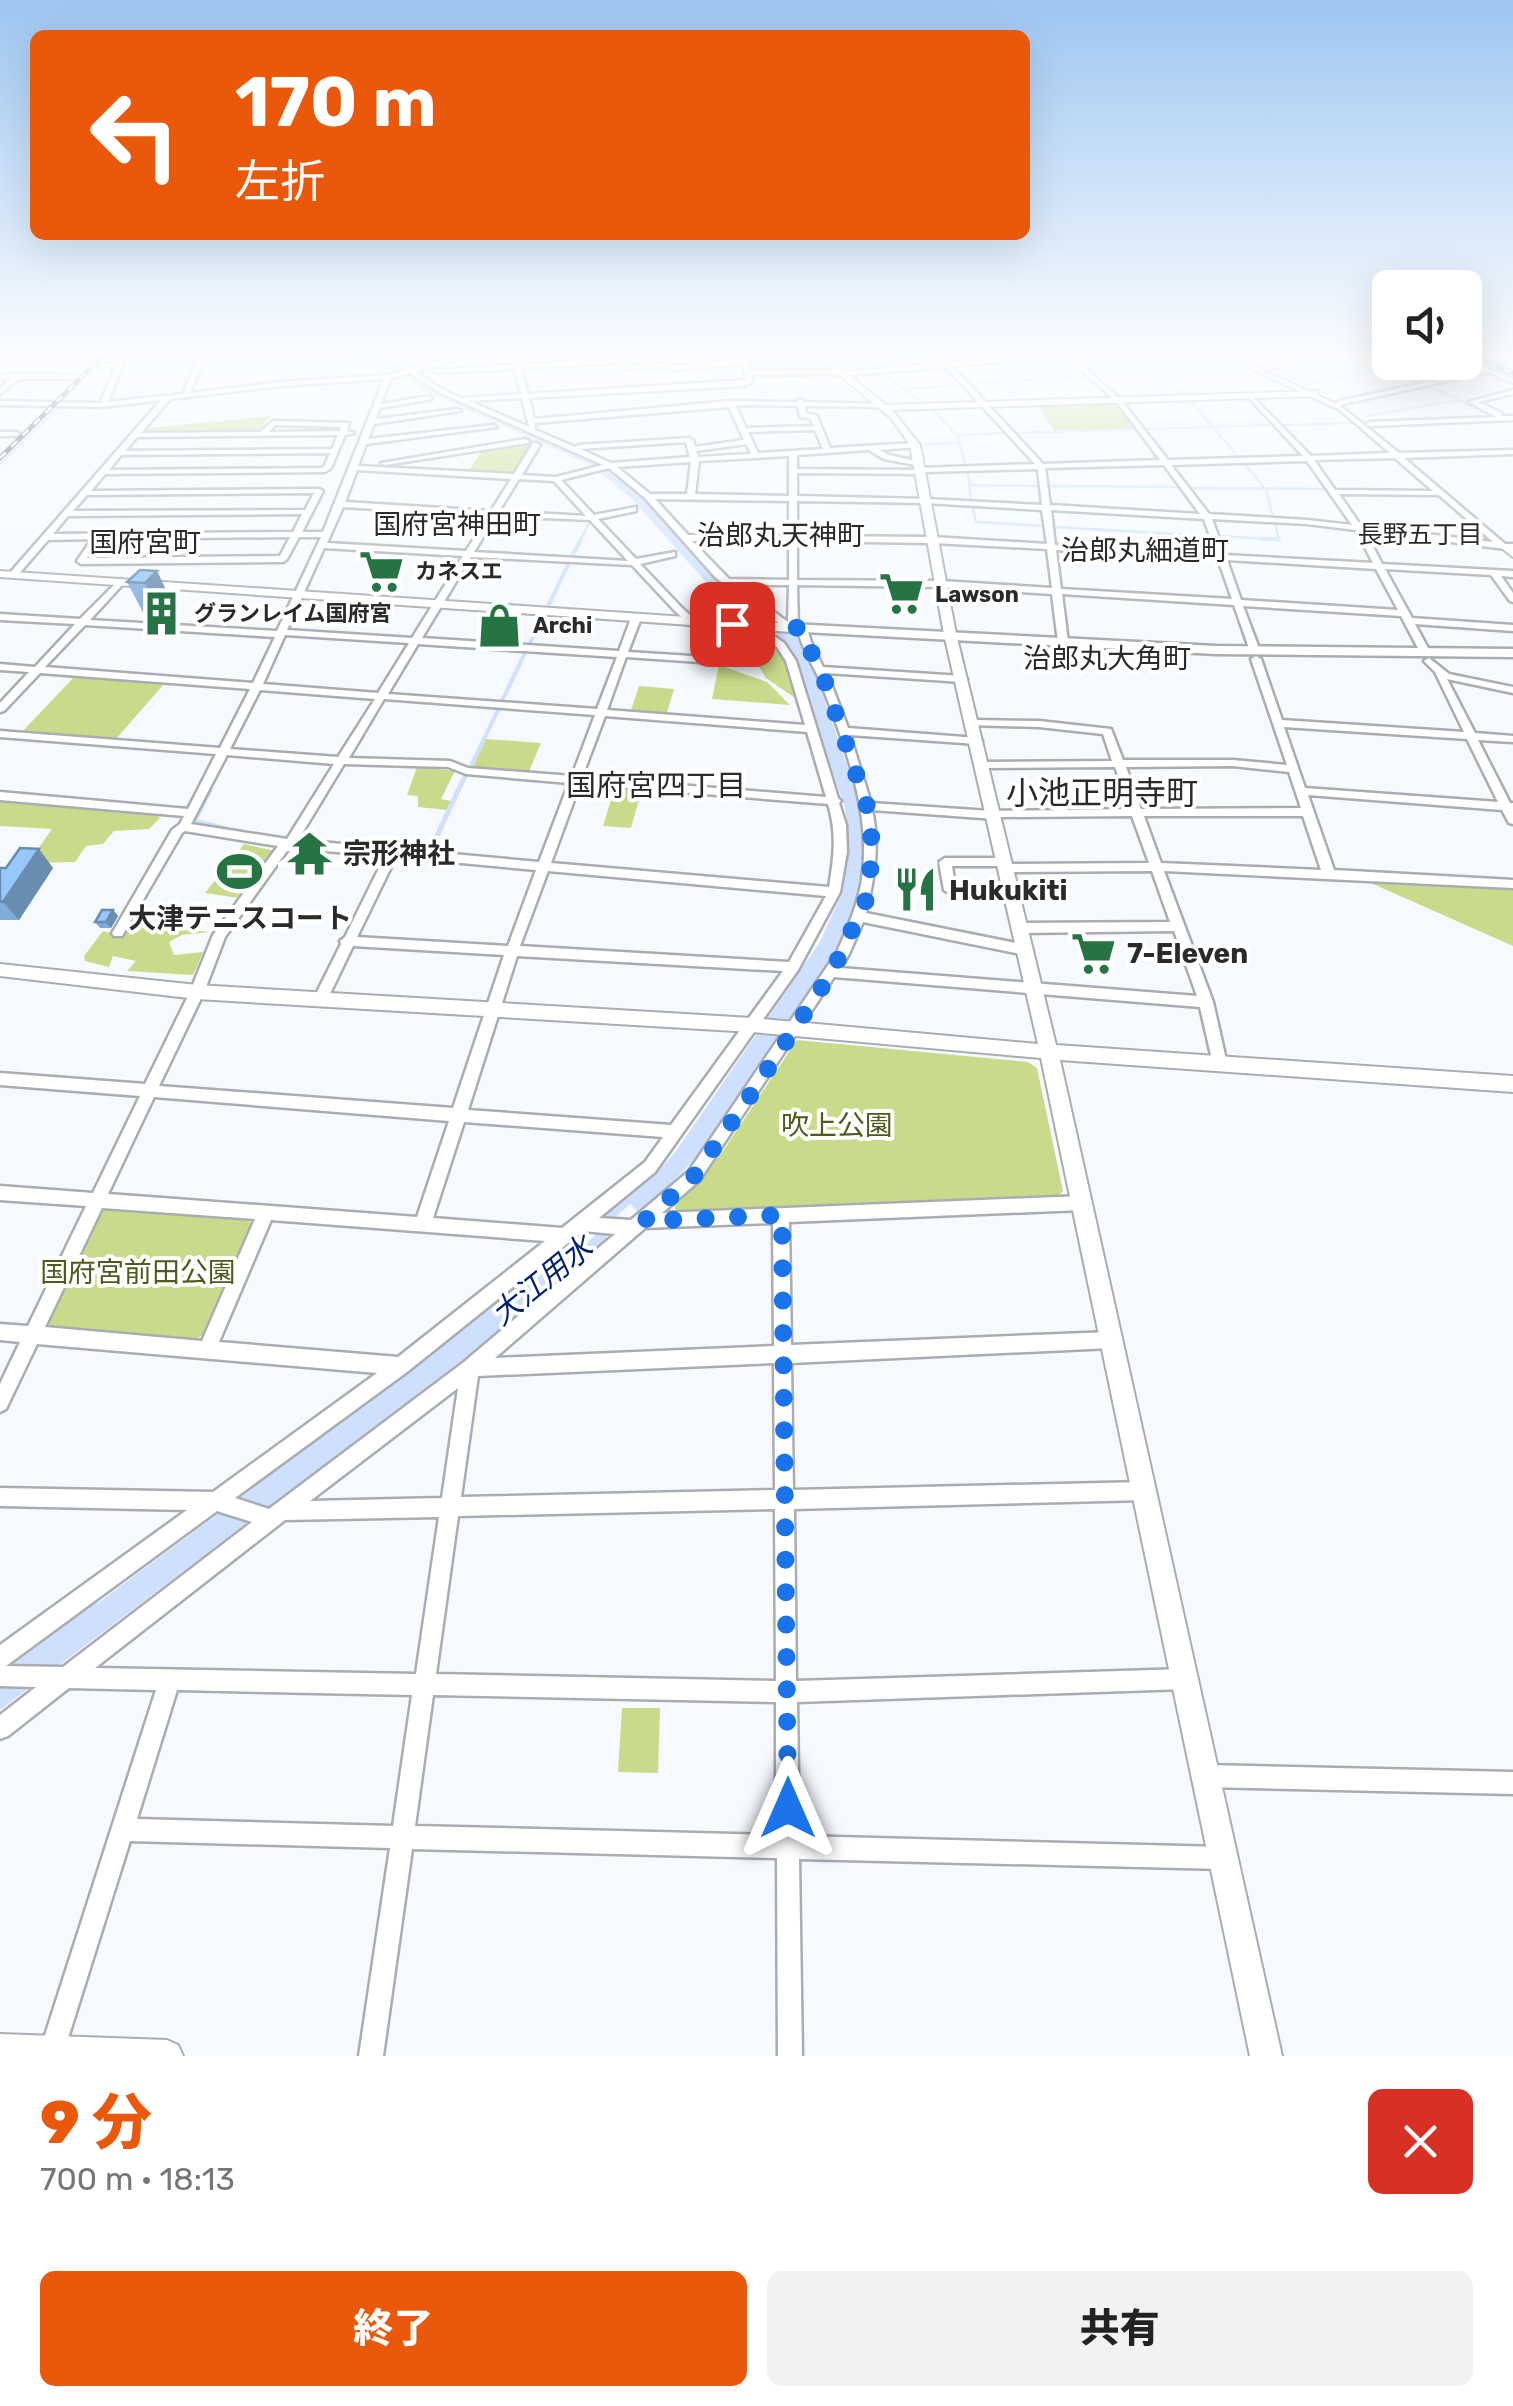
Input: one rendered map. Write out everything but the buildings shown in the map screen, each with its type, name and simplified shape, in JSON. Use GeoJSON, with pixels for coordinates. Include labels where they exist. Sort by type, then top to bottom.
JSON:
{"type":"FeatureCollection","features":[{"type":"Feature","properties":{"kind":"main road"},"geometry":{"type":"LineString","coordinates":[[796,628],[1255,655],[1513,663]]}},
{"type":"Feature","properties":{"kind":"main road"},"geometry":{"type":"LineString","coordinates":[[952,639],[1255,655]]}},
{"type":"Feature","properties":{"kind":"main road"},"geometry":{"type":"LineString","coordinates":[[1431,662],[1513,653]]}},
{"type":"Feature","properties":{"kind":"street"},"geometry":{"type":"LineString","coordinates":[[7,574],[47,536],[120,453],[233,452]]}},
{"type":"Feature","properties":{"kind":"street"},"geometry":{"type":"LineString","coordinates":[[103,472],[322,470],[327,468],[334,452]]}},
{"type":"Feature","properties":{"kind":"street"},"geometry":{"type":"LineString","coordinates":[[184,827],[256,688],[340,504],[359,452]]}},
{"type":"Feature","properties":{"kind":"street"},"geometry":{"type":"LineString","coordinates":[[354,468],[456,452]]}},
{"type":"Feature","properties":{"kind":"street"},"geometry":{"type":"LineString","coordinates":[[0,1403],[197,992],[218,936],[288,844],[532,452]]}},
{"type":"Feature","properties":{"kind":"street"},"geometry":{"type":"LineString","coordinates":[[0,1728],[54,1678],[470,1368],[694,1176],[832,972],[861,916],[872,864],[867,806],[821,670],[804,639],[796,628],[727,582],[648,496],[610,465],[583,452]]}},
{"type":"Feature","properties":{"kind":"street"},"geometry":{"type":"LineString","coordinates":[[691,497],[694,452]]}},
{"type":"Feature","properties":{"kind":"street"},"geometry":{"type":"LineString","coordinates":[[753,452],[756,456]]}},
{"type":"Feature","properties":{"kind":"street"},"geometry":{"type":"LineString","coordinates":[[354,468],[556,479],[610,465],[828,452]]}},
{"type":"Feature","properties":{"kind":"street"},"geometry":{"type":"LineString","coordinates":[[878,452],[920,469]]}},
{"type":"Feature","properties":{"kind":"street"},"geometry":{"type":"LineString","coordinates":[[916,452],[952,639],[1049,1052],[1266,2056]]}},
{"type":"Feature","properties":{"kind":"street"},"geometry":{"type":"LineString","coordinates":[[1028,452],[1041,466],[1064,642]]}},
{"type":"Feature","properties":{"kind":"street"},"geometry":{"type":"LineString","coordinates":[[1157,452],[1208,516],[1329,874]]}},
{"type":"Feature","properties":{"kind":"street"},"geometry":{"type":"LineString","coordinates":[[1303,452],[1359,529],[1510,807],[1513,820]]}},
{"type":"Feature","properties":{"kind":"street"},"geometry":{"type":"LineString","coordinates":[[1396,452],[1511,549]]}},
{"type":"Feature","properties":{"kind":"street"},"geometry":{"type":"LineString","coordinates":[[1397,452],[1494,542],[1511,549]]}},
{"type":"Feature","properties":{"kind":"street"},"geometry":{"type":"LineString","coordinates":[[792,471],[1513,452]]}},
{"type":"Feature","properties":{"kind":"street"},"geometry":{"type":"LineString","coordinates":[[792,454],[796,628]]}},
{"type":"Feature","properties":{"kind":"street"},"geometry":{"type":"LineString","coordinates":[[0,617],[729,661],[727,653],[691,621],[556,479]]}},
{"type":"Feature","properties":{"kind":"street"},"geometry":{"type":"LineString","coordinates":[[1332,489],[1436,491]]}},
{"type":"Feature","properties":{"kind":"street"},"geometry":{"type":"LineString","coordinates":[[85,492],[319,491],[283,560],[81,561],[98,536]]}},
{"type":"Feature","properties":{"kind":"street"},"geometry":{"type":"LineString","coordinates":[[648,496],[926,501],[1208,516],[1359,529],[1511,549]]}},
{"type":"Feature","properties":{"kind":"street"},"geometry":{"type":"LineString","coordinates":[[340,504],[592,518],[633,509]]}},
{"type":"Feature","properties":{"kind":"street"},"geometry":{"type":"LineString","coordinates":[[66,514],[309,512]]}},
{"type":"Feature","properties":{"kind":"street"},"geometry":{"type":"LineString","coordinates":[[47,536],[298,534],[469,554],[635,563],[672,554]]}},
{"type":"Feature","properties":{"kind":"street"},"geometry":{"type":"LineString","coordinates":[[685,538],[933,540],[1513,574]]}},
{"type":"Feature","properties":{"kind":"street"},"geometry":{"type":"LineString","coordinates":[[1494,573],[1513,599]]}},
{"type":"Feature","properties":{"kind":"street"},"geometry":{"type":"LineString","coordinates":[[7,574],[796,628]]}},
{"type":"Feature","properties":{"kind":"street"},"geometry":{"type":"LineString","coordinates":[[0,709],[120,582]]}},
{"type":"Feature","properties":{"kind":"street"},"geometry":{"type":"LineString","coordinates":[[727,582],[941,584],[1238,602],[1513,628]]}},
{"type":"Feature","properties":{"kind":"street"},"geometry":{"type":"LineString","coordinates":[[424,1224],[512,951],[636,618]]}},
{"type":"Feature","properties":{"kind":"street"},"geometry":{"type":"LineString","coordinates":[[0,1658],[401,1366],[650,1167],[755,1025],[793,967],[834,892],[842,852],[835,801],[792,661],[781,645],[754,626]]}},
{"type":"Feature","properties":{"kind":"street"},"geometry":{"type":"LineString","coordinates":[[1431,662],[1513,690]]}},
{"type":"Feature","properties":{"kind":"street"},"geometry":{"type":"LineString","coordinates":[[0,667],[813,729]]}},
{"type":"Feature","properties":{"kind":"street"},"geometry":{"type":"LineString","coordinates":[[821,670],[962,679]]}},
{"type":"Feature","properties":{"kind":"street"},"geometry":{"type":"LineString","coordinates":[[1277,723],[1513,740]]}},
{"type":"Feature","properties":{"kind":"street"},"geometry":{"type":"LineString","coordinates":[[973,724],[1104,729],[1206,1002],[1220,1064]]}},
{"type":"Feature","properties":{"kind":"street"},"geometry":{"type":"LineString","coordinates":[[843,732],[977,741]]}},
{"type":"Feature","properties":{"kind":"street"},"geometry":{"type":"LineString","coordinates":[[0,734],[341,761],[450,764],[466,771],[835,801]]}},
{"type":"Feature","properties":{"kind":"street"},"geometry":{"type":"LineString","coordinates":[[983,765],[1233,764],[1293,769]]}},
{"type":"Feature","properties":{"kind":"street"},"geometry":{"type":"LineString","coordinates":[[1300,791],[1510,807]]}},
{"type":"Feature","properties":{"kind":"street"},"geometry":{"type":"LineString","coordinates":[[0,796],[191,812]]}},
{"type":"Feature","properties":{"kind":"street"},"geometry":{"type":"LineString","coordinates":[[867,806],[994,814],[1308,812]]}},
{"type":"Feature","properties":{"kind":"street"},"geometry":{"type":"LineString","coordinates":[[118,934],[144,882],[178,830],[184,827],[288,844],[834,892]]}},
{"type":"Feature","properties":{"kind":"street"},"geometry":{"type":"LineString","coordinates":[[320,1000],[392,853]]}},
{"type":"Feature","properties":{"kind":"street"},"geometry":{"type":"LineString","coordinates":[[1012,890],[950,890],[945,862],[1157,867],[1513,884]]}},
{"type":"Feature","properties":{"kind":"street"},"geometry":{"type":"LineString","coordinates":[[861,916],[1026,950]]}},
{"type":"Feature","properties":{"kind":"street"},"geometry":{"type":"LineString","coordinates":[[1021,928],[1178,926]]}},
{"type":"Feature","properties":{"kind":"street"},"geometry":{"type":"LineString","coordinates":[[346,941],[793,967]]}},
{"type":"Feature","properties":{"kind":"street"},"geometry":{"type":"LineString","coordinates":[[0,970],[197,992],[755,1025],[1049,1052],[1513,1084]]}},
{"type":"Feature","properties":{"kind":"street"},"geometry":{"type":"LineString","coordinates":[[832,972],[1206,1002]]}},
{"type":"Feature","properties":{"kind":"street"},"geometry":{"type":"LineString","coordinates":[[0,1079],[674,1132]]}},
{"type":"Feature","properties":{"kind":"street"},"geometry":{"type":"LineString","coordinates":[[0,1192],[564,1235]]}},
{"type":"Feature","properties":{"kind":"street"},"geometry":{"type":"LineString","coordinates":[[583,1223],[634,1225],[1082,1203]]}},
{"type":"Feature","properties":{"kind":"street"},"geometry":{"type":"LineString","coordinates":[[208,1347],[266,1213]]}},
{"type":"Feature","properties":{"kind":"street"},"geometry":{"type":"LineString","coordinates":[[782,1215],[790,2056]]}},
{"type":"Feature","properties":{"kind":"street"},"geometry":{"type":"LineString","coordinates":[[0,1332],[401,1366]]}},
{"type":"Feature","properties":{"kind":"street"},"geometry":{"type":"LineString","coordinates":[[470,1368],[1111,1340]]}},
{"type":"Feature","properties":{"kind":"street"},"geometry":{"type":"LineString","coordinates":[[372,2056],[400,1837],[470,1368]]}},
{"type":"Feature","properties":{"kind":"street"},"geometry":{"type":"LineString","coordinates":[[0,1497],[218,1501],[271,1515],[1144,1490]]}},
{"type":"Feature","properties":{"kind":"street"},"geometry":{"type":"LineString","coordinates":[[0,1676],[786,1692],[1184,1680]]}},
{"type":"Feature","properties":{"kind":"street"},"geometry":{"type":"LineString","coordinates":[[51,2052],[170,1680]]}},
{"type":"Feature","properties":{"kind":"street"},"geometry":{"type":"LineString","coordinates":[[1206,1776],[1513,1783]]}},
{"type":"Feature","properties":{"kind":"street"},"geometry":{"type":"LineString","coordinates":[[122,1830],[1223,1858]]}},
{"type":"Feature","properties":{"kind":"street"},"geometry":{"type":"LineString","coordinates":[[0,2050],[167,2056]]}},
{"type":"Feature","properties":{"kind":"green space"},"geometry":{"type":"Polygon","coordinates":[[[481,452],[526,452],[512,474],[468,472],[481,452]]]}},
{"type":"Feature","properties":{"kind":"green space"},"geometry":{"type":"Polygon","coordinates":[[[713,629],[751,633],[774,643],[787,663],[798,700],[766,678],[752,656],[753,650],[740,637],[731,637],[731,642],[722,644],[710,632],[713,629]]]}},
{"type":"Feature","properties":{"kind":"green space"},"geometry":{"type":"Polygon","coordinates":[[[719,665],[767,682],[790,705],[712,699],[719,665]]]}},
{"type":"Feature","properties":{"kind":"green space"},"geometry":{"type":"Polygon","coordinates":[[[75,676],[165,683],[115,740],[21,733],[75,676]]]}},
{"type":"Feature","properties":{"kind":"green space"},"geometry":{"type":"Polygon","coordinates":[[[639,686],[674,689],[666,716],[630,713],[639,686]]]}},
{"type":"Feature","properties":{"kind":"green space"},"geometry":{"type":"Polygon","coordinates":[[[486,739],[541,743],[528,774],[472,769],[486,739]]]}},
{"type":"Feature","properties":{"kind":"green space"},"geometry":{"type":"Polygon","coordinates":[[[417,767],[455,771],[441,799],[451,801],[447,810],[418,807],[418,796],[407,795],[417,767]]]}},
{"type":"Feature","properties":{"kind":"green space"},"geometry":{"type":"Polygon","coordinates":[[[615,787],[642,789],[631,828],[603,826],[615,787]]]}},
{"type":"Feature","properties":{"kind":"green space"},"geometry":{"type":"Polygon","coordinates":[[[0,801],[160,818],[149,829],[114,831],[103,844],[86,846],[75,862],[28,863],[52,829],[0,826],[0,801]]]}},
{"type":"Feature","properties":{"kind":"green space","name":"大津テニスコート"},"geometry":{"type":"Polygon","coordinates":[[[244,844],[275,851],[239,898],[205,893],[244,844]]]}},
{"type":"Feature","properties":{"kind":"green space"},"geometry":{"type":"Polygon","coordinates":[[[1364,880],[1513,888],[1513,946],[1364,880]]]}},
{"type":"Feature","properties":{"kind":"green space"},"geometry":{"type":"Polygon","coordinates":[[[134,924],[210,932],[182,935],[169,942],[174,955],[203,952],[193,975],[127,971],[136,961],[113,956],[109,967],[85,961],[84,956],[103,931],[121,936],[134,924]]]}},
{"type":"Feature","properties":{"kind":"green space","name":"吹上公園"},"geometry":{"type":"Polygon","coordinates":[[[797,1040],[1028,1062],[1037,1068],[1063,1191],[1058,1196],[678,1213],[674,1207],[721,1154],[797,1040]]]}},
{"type":"Feature","properties":{"kind":"green space","name":"国府宮前田公園"},"geometry":{"type":"Polygon","coordinates":[[[107,1208],[247,1218],[252,1225],[204,1334],[195,1340],[52,1327],[46,1321],[98,1212],[107,1208]]]}},
{"type":"Feature","properties":{"kind":"green space"},"geometry":{"type":"Polygon","coordinates":[[[622,1708],[660,1708],[658,1773],[618,1772],[622,1708]]]}},
{"type":"Feature","properties":{"kind":"water","name":"大江用水"},"geometry":{"type":"Polygon","coordinates":[[[561,452],[576,452],[604,464],[642,495],[739,599],[795,635],[811,661],[861,806],[866,836],[862,885],[855,911],[832,959],[695,1159],[640,1214],[630,1204],[617,1216],[603,1244],[481,1346],[0,1710],[0,1670],[95,1600],[98,1603],[404,1375],[572,1239],[581,1247],[594,1237],[607,1209],[613,1209],[656,1174],[676,1151],[820,942],[843,891],[849,839],[845,808],[793,654],[780,639],[714,591],[631,498],[591,465],[561,452]]]}},
{"type":"Feature","properties":{"kind":"waterway"},"geometry":{"type":"LineString","coordinates":[[0,464],[12,452]]}},
{"type":"Feature","properties":{"kind":"waterway"},"geometry":{"type":"LineString","coordinates":[[797,456],[857,452]]}},
{"type":"Feature","properties":{"kind":"waterway"},"geometry":{"type":"LineString","coordinates":[[962,452],[966,467]]}},
{"type":"Feature","properties":{"kind":"waterway"},"geometry":{"type":"LineString","coordinates":[[1234,452],[1240,459]]}},
{"type":"Feature","properties":{"kind":"waterway"},"geometry":{"type":"LineString","coordinates":[[699,462],[789,457]]}},
{"type":"Feature","properties":{"kind":"waterway"},"geometry":{"type":"LineString","coordinates":[[649,465],[691,462]]}},
{"type":"Feature","properties":{"kind":"waterway"},"geometry":{"type":"LineString","coordinates":[[1243,462],[1265,489]]}},
{"type":"Feature","properties":{"kind":"waterway"},"geometry":{"type":"LineString","coordinates":[[967,470],[970,485],[1040,486]]}},
{"type":"Feature","properties":{"kind":"waterway"},"geometry":{"type":"LineString","coordinates":[[969,486],[971,500]]}},
{"type":"Feature","properties":{"kind":"waterway"},"geometry":{"type":"LineString","coordinates":[[1048,486],[1181,487]]}},
{"type":"Feature","properties":{"kind":"waterway"},"geometry":{"type":"LineString","coordinates":[[1190,488],[1265,489]]}},
{"type":"Feature","properties":{"kind":"waterway"},"geometry":{"type":"LineString","coordinates":[[1265,489],[1327,489]]}},
{"type":"Feature","properties":{"kind":"waterway"},"geometry":{"type":"LineString","coordinates":[[1336,489],[1432,491]]}},
{"type":"Feature","properties":{"kind":"waterway"},"geometry":{"type":"LineString","coordinates":[[1266,490],[1273,517]]}},
{"type":"Feature","properties":{"kind":"waterway"},"geometry":{"type":"LineString","coordinates":[[972,505],[976,522],[1044,526]]}},
{"type":"Feature","properties":{"kind":"waterway"},"geometry":{"type":"LineString","coordinates":[[1275,522],[1279,539]]}},
{"type":"Feature","properties":{"kind":"waterway"},"geometry":{"type":"LineString","coordinates":[[581,539],[589,523]]}},
{"type":"Feature","properties":{"kind":"waterway"},"geometry":{"type":"LineString","coordinates":[[1053,527],[1211,536]]}},
{"type":"Feature","properties":{"kind":"waterway"},"geometry":{"type":"LineString","coordinates":[[1220,536],[1264,539]]}},
{"type":"Feature","properties":{"kind":"waterway"},"geometry":{"type":"LineString","coordinates":[[571,558],[581,539]]}},
{"type":"Feature","properties":{"kind":"waterway"},"geometry":{"type":"LineString","coordinates":[[1264,539],[1279,539]]}},
{"type":"Feature","properties":{"kind":"waterway"},"geometry":{"type":"LineString","coordinates":[[1264,539],[1279,539]]}},
{"type":"Feature","properties":{"kind":"waterway"},"geometry":{"type":"LineString","coordinates":[[549,604],[569,563]]}},
{"type":"Feature","properties":{"kind":"waterway"},"geometry":{"type":"LineString","coordinates":[[528,647],[542,618]]}},
{"type":"Feature","properties":{"kind":"waterway"},"geometry":{"type":"LineString","coordinates":[[501,703],[525,653]]}},
{"type":"Feature","properties":{"kind":"waterway"},"geometry":{"type":"LineString","coordinates":[[470,768],[498,710]]}},
{"type":"Feature","properties":{"kind":"waterway"},"geometry":{"type":"LineString","coordinates":[[462,783],[466,775]]}},
{"type":"Feature","properties":{"kind":"waterway"},"geometry":{"type":"LineString","coordinates":[[430,851],[463,780]]}},
{"type":"Feature","properties":{"kind":"waterway"},"geometry":{"type":"LineString","coordinates":[[210,790],[194,821],[227,829]]}},
{"type":"Feature","properties":{"kind":"waterway"},"geometry":{"type":"LineString","coordinates":[[233,830],[241,832]]}},
{"type":"Feature","properties":{"kind":"railway"},"geometry":{"type":"LineString","coordinates":[[0,458],[6,452]]}},
{"type":"Feature","properties":{"kind":"place","name":"カネスエ"},"geometry":{"type":"Point","coordinates":[382,571]}},
{"type":"Feature","properties":{"kind":"place","name":"Lawson"},"geometry":{"type":"Point","coordinates":[902,594]}},
{"type":"Feature","properties":{"kind":"place","name":"グランレイム国府宮"},"geometry":{"type":"Point","coordinates":[161,613]}},
{"type":"Feature","properties":{"kind":"place","name":"Archi"},"geometry":{"type":"Point","coordinates":[500,625]}},
{"type":"Feature","properties":{"kind":"place","name":"宗形神社"},"geometry":{"type":"Point","coordinates":[310,853]}},
{"type":"Feature","properties":{"kind":"place","name":"大津テニスコート"},"geometry":{"type":"Point","coordinates":[240,872]}},
{"type":"Feature","properties":{"kind":"place","name":"Hukukiti"},"geometry":{"type":"Point","coordinates":[916,890]}},
{"type":"Feature","properties":{"kind":"place","name":"7-Eleven"},"geometry":{"type":"Point","coordinates":[1094,953]}},
{"type":"Feature","properties":{"kind":"district","name":"国府宮神田町"},"geometry":{"type":"Point","coordinates":[457,524]}},
{"type":"Feature","properties":{"kind":"district","name":"長野五丁目"},"geometry":{"type":"Point","coordinates":[1420,534]}},
{"type":"Feature","properties":{"kind":"district","name":"治郎丸天神町"},"geometry":{"type":"Point","coordinates":[781,535]}},
{"type":"Feature","properties":{"kind":"district","name":"国府宮町"},"geometry":{"type":"Point","coordinates":[145,542]}},
{"type":"Feature","properties":{"kind":"district","name":"治郎丸細道町"},"geometry":{"type":"Point","coordinates":[1145,550]}},
{"type":"Feature","properties":{"kind":"district","name":"治郎丸大角町"},"geometry":{"type":"Point","coordinates":[1107,658]}},
{"type":"Feature","properties":{"kind":"district","name":"国府宮四丁目"},"geometry":{"type":"Point","coordinates":[656,786]}},
{"type":"Feature","properties":{"kind":"district","name":"小池正明寺町"},"geometry":{"type":"Point","coordinates":[1102,793]}},
{"type":"Feature","properties":{"kind":"route"},"geometry":{"type":"LineString","coordinates":[[732,624],[802,628],[821,670],[867,806],[873,850],[870,885],[861,916],[832,972],[694,1176],[644,1221],[782,1215],[788,1808]]}}]}
